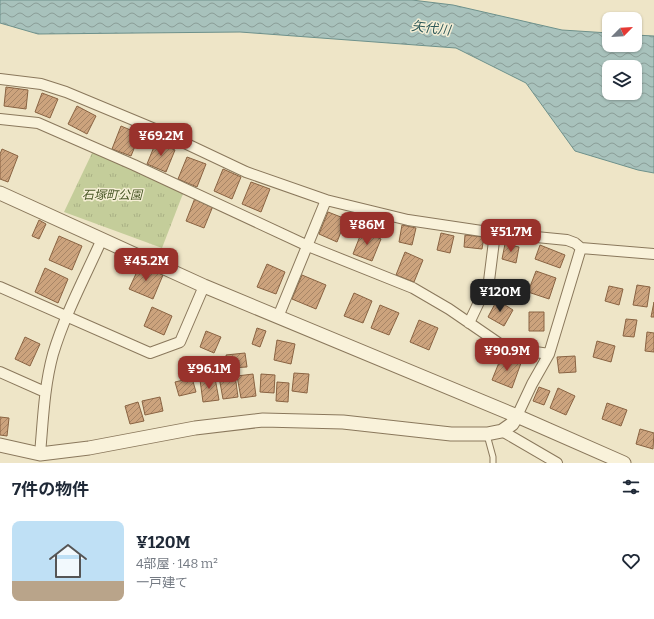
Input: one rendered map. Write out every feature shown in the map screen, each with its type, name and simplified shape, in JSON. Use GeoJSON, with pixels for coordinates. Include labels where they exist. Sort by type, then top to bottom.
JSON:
{"type":"FeatureCollection","features":[{"type":"Feature","properties":{"kind":"street"},"geometry":{"type":"LineString","coordinates":[[0,79],[41,84],[66,92],[155,129],[246,172],[326,200],[408,220],[495,233],[567,240],[575,243],[581,248],[654,254]]}},
{"type":"Feature","properties":{"kind":"street"},"geometry":{"type":"LineString","coordinates":[[0,119],[38,123],[134,165],[308,246],[412,288],[449,308],[500,344],[515,349],[549,354]]}},
{"type":"Feature","properties":{"kind":"street"},"geometry":{"type":"LineString","coordinates":[[0,193],[204,286],[517,416],[624,463]]}},
{"type":"Feature","properties":{"kind":"street"},"geometry":{"type":"LineString","coordinates":[[278,317],[326,200]]}},
{"type":"Feature","properties":{"kind":"street"},"geometry":{"type":"LineString","coordinates":[[470,323],[489,281],[495,233]]}},
{"type":"Feature","properties":{"kind":"street"},"geometry":{"type":"LineString","coordinates":[[40,454],[45,392],[53,355],[67,316],[102,239]]}},
{"type":"Feature","properties":{"kind":"street"},"geometry":{"type":"LineString","coordinates":[[0,444],[40,454],[89,448],[194,428],[263,420],[343,422],[451,434],[487,434],[502,431],[512,424],[517,416],[532,384],[549,354],[581,248]]}},
{"type":"Feature","properties":{"kind":"street"},"geometry":{"type":"LineString","coordinates":[[0,286],[150,353],[180,342],[204,286]]}},
{"type":"Feature","properties":{"kind":"street"},"geometry":{"type":"LineString","coordinates":[[0,372],[45,392]]}},
{"type":"Feature","properties":{"kind":"street"},"geometry":{"type":"LineString","coordinates":[[502,431],[557,463]]}},
{"type":"Feature","properties":{"kind":"lane"},"geometry":{"type":"LineString","coordinates":[[487,434],[493,457],[493,463]]}},
{"type":"Feature","properties":{"kind":"green space","name":"石塚町公園"},"geometry":{"type":"Polygon","coordinates":[[[93,151],[184,191],[162,248],[64,212],[93,151]]]}},
{"type":"Feature","properties":{"kind":"water","name":"矢代川"},"geometry":{"type":"Polygon","coordinates":[[[0,0],[412,0],[453,5],[562,30],[602,33],[602,52],[642,52],[642,35],[654,36],[654,173],[638,170],[575,151],[526,83],[456,48],[240,32],[38,34],[0,23],[0,0]]]}},
{"type":"Feature","properties":{"kind":"building"},"geometry":{"type":"Polygon","coordinates":[[[6,87],[28,90],[26,109],[4,106],[6,87]]]}},
{"type":"Feature","properties":{"kind":"building"},"geometry":{"type":"Polygon","coordinates":[[[42,93],[58,99],[50,118],[35,112],[42,93]]]}},
{"type":"Feature","properties":{"kind":"building"},"geometry":{"type":"Polygon","coordinates":[[[77,106],[96,116],[87,134],[68,124],[77,106]]]}},
{"type":"Feature","properties":{"kind":"building"},"geometry":{"type":"Polygon","coordinates":[[[121,126],[140,134],[131,156],[112,149],[121,126]]]}},
{"type":"Feature","properties":{"kind":"building"},"geometry":{"type":"Polygon","coordinates":[[[156,142],[175,150],[166,172],[147,164],[156,142]]]}},
{"type":"Feature","properties":{"kind":"building"},"geometry":{"type":"Polygon","coordinates":[[[2,149],[18,156],[8,182],[0,179],[0,154],[2,149]]]}},
{"type":"Feature","properties":{"kind":"building"},"geometry":{"type":"Polygon","coordinates":[[[187,157],[206,164],[197,187],[178,179],[187,157]]]}},
{"type":"Feature","properties":{"kind":"building"},"geometry":{"type":"Polygon","coordinates":[[[223,169],[241,177],[232,199],[214,191],[223,169]]]}},
{"type":"Feature","properties":{"kind":"building"},"geometry":{"type":"Polygon","coordinates":[[[251,182],[270,189],[261,212],[242,204],[251,182]]]}},
{"type":"Feature","properties":{"kind":"building"},"geometry":{"type":"Polygon","coordinates":[[[195,198],[213,206],[204,228],[186,221],[195,198]]]}},
{"type":"Feature","properties":{"kind":"building"},"geometry":{"type":"Polygon","coordinates":[[[328,212],[346,219],[337,242],[319,234],[328,212]]]}},
{"type":"Feature","properties":{"kind":"building"},"geometry":{"type":"Polygon","coordinates":[[[364,218],[375,223],[371,232],[360,226],[364,218]]]}},
{"type":"Feature","properties":{"kind":"building"},"geometry":{"type":"Polygon","coordinates":[[[39,220],[46,224],[39,239],[32,236],[39,220]]]}},
{"type":"Feature","properties":{"kind":"building"},"geometry":{"type":"Polygon","coordinates":[[[402,225],[416,228],[412,245],[399,242],[402,225]]]}},
{"type":"Feature","properties":{"kind":"building"},"geometry":{"type":"Polygon","coordinates":[[[362,231],[381,239],[372,261],[353,254],[362,231]]]}},
{"type":"Feature","properties":{"kind":"building"},"geometry":{"type":"Polygon","coordinates":[[[441,233],[454,236],[450,253],[437,250],[441,233]]]}},
{"type":"Feature","properties":{"kind":"building"},"geometry":{"type":"Polygon","coordinates":[[[465,235],[484,237],[482,249],[464,247],[465,235]]]}},
{"type":"Feature","properties":{"kind":"building"},"geometry":{"type":"Polygon","coordinates":[[[59,236],[82,246],[72,270],[49,260],[59,236]]]}},
{"type":"Feature","properties":{"kind":"building"},"geometry":{"type":"Polygon","coordinates":[[[505,244],[519,247],[516,263],[502,259],[505,244]]]}},
{"type":"Feature","properties":{"kind":"building"},"geometry":{"type":"Polygon","coordinates":[[[540,245],[565,255],[560,268],[535,259],[540,245]]]}},
{"type":"Feature","properties":{"kind":"building"},"geometry":{"type":"Polygon","coordinates":[[[405,252],[423,260],[414,282],[396,275],[405,252]]]}},
{"type":"Feature","properties":{"kind":"building"},"geometry":{"type":"Polygon","coordinates":[[[267,264],[285,272],[276,294],[257,287],[267,264]]]}},
{"type":"Feature","properties":{"kind":"building"},"geometry":{"type":"Polygon","coordinates":[[[140,265],[163,275],[153,299],[129,289],[140,265]]]}},
{"type":"Feature","properties":{"kind":"building"},"geometry":{"type":"Polygon","coordinates":[[[45,268],[68,279],[58,303],[35,292],[45,268]]]}},
{"type":"Feature","properties":{"kind":"building"},"geometry":{"type":"Polygon","coordinates":[[[536,271],[556,278],[549,299],[528,292],[536,271]]]}},
{"type":"Feature","properties":{"kind":"building"},"geometry":{"type":"Polygon","coordinates":[[[302,275],[326,285],[316,309],[292,299],[302,275]]]}},
{"type":"Feature","properties":{"kind":"building"},"geometry":{"type":"Polygon","coordinates":[[[637,285],[650,287],[647,307],[633,305],[637,285]]]}},
{"type":"Feature","properties":{"kind":"building"},"geometry":{"type":"Polygon","coordinates":[[[609,286],[623,289],[619,305],[605,301],[609,286]]]}},
{"type":"Feature","properties":{"kind":"building"},"geometry":{"type":"Polygon","coordinates":[[[354,293],[372,301],[363,323],[344,316],[354,293]]]}},
{"type":"Feature","properties":{"kind":"building"},"geometry":{"type":"Polygon","coordinates":[[[497,300],[513,310],[504,326],[488,317],[497,300]]]}},
{"type":"Feature","properties":{"kind":"building"},"geometry":{"type":"Polygon","coordinates":[[[654,302],[654,317],[651,317],[654,302]]]}},
{"type":"Feature","properties":{"kind":"building"},"geometry":{"type":"Polygon","coordinates":[[[380,305],[399,313],[389,335],[371,328],[380,305]]]}},
{"type":"Feature","properties":{"kind":"building"},"geometry":{"type":"Polygon","coordinates":[[[152,307],[172,316],[164,335],[144,326],[152,307]]]}},
{"type":"Feature","properties":{"kind":"building"},"geometry":{"type":"Polygon","coordinates":[[[529,312],[544,312],[544,331],[529,331],[529,312]]]}},
{"type":"Feature","properties":{"kind":"building"},"geometry":{"type":"Polygon","coordinates":[[[626,319],[637,320],[634,337],[623,336],[626,319]]]}},
{"type":"Feature","properties":{"kind":"building"},"geometry":{"type":"Polygon","coordinates":[[[419,320],[438,328],[429,350],[410,342],[419,320]]]}},
{"type":"Feature","properties":{"kind":"building"},"geometry":{"type":"Polygon","coordinates":[[[257,328],[266,331],[260,347],[252,344],[257,328]]]}},
{"type":"Feature","properties":{"kind":"building"},"geometry":{"type":"Polygon","coordinates":[[[206,331],[221,337],[214,353],[200,347],[206,331]]]}},
{"type":"Feature","properties":{"kind":"building"},"geometry":{"type":"Polygon","coordinates":[[[647,332],[654,333],[654,352],[645,351],[647,332]]]}},
{"type":"Feature","properties":{"kind":"building"},"geometry":{"type":"Polygon","coordinates":[[[25,337],[40,344],[30,366],[15,359],[25,337]]]}},
{"type":"Feature","properties":{"kind":"building"},"geometry":{"type":"Polygon","coordinates":[[[277,340],[295,344],[291,364],[274,360],[277,340]]]}},
{"type":"Feature","properties":{"kind":"building"},"geometry":{"type":"Polygon","coordinates":[[[597,341],[615,346],[611,362],[593,357],[597,341]]]}},
{"type":"Feature","properties":{"kind":"building"},"geometry":{"type":"Polygon","coordinates":[[[245,353],[247,367],[228,368],[226,355],[245,353]]]}},
{"type":"Feature","properties":{"kind":"building"},"geometry":{"type":"Polygon","coordinates":[[[502,355],[521,363],[512,388],[492,380],[502,355]]]}},
{"type":"Feature","properties":{"kind":"building"},"geometry":{"type":"Polygon","coordinates":[[[575,356],[576,372],[559,373],[557,357],[575,356]]]}},
{"type":"Feature","properties":{"kind":"building"},"geometry":{"type":"Polygon","coordinates":[[[294,373],[309,374],[307,393],[292,391],[294,373]]]}},
{"type":"Feature","properties":{"kind":"building"},"geometry":{"type":"Polygon","coordinates":[[[253,374],[256,396],[241,398],[237,376],[253,374]]]}},
{"type":"Feature","properties":{"kind":"building"},"geometry":{"type":"Polygon","coordinates":[[[261,374],[275,375],[274,393],[260,392],[261,374]]]}},
{"type":"Feature","properties":{"kind":"building"},"geometry":{"type":"Polygon","coordinates":[[[235,375],[238,397],[223,399],[219,377],[235,375]]]}},
{"type":"Feature","properties":{"kind":"building"},"geometry":{"type":"Polygon","coordinates":[[[192,378],[196,392],[179,396],[175,382],[192,378]]]}},
{"type":"Feature","properties":{"kind":"building"},"geometry":{"type":"Polygon","coordinates":[[[215,378],[219,400],[203,402],[200,380],[215,378]]]}},
{"type":"Feature","properties":{"kind":"building"},"geometry":{"type":"Polygon","coordinates":[[[277,382],[289,383],[288,402],[276,401],[277,382]]]}},
{"type":"Feature","properties":{"kind":"building"},"geometry":{"type":"Polygon","coordinates":[[[539,387],[550,391],[544,405],[533,401],[539,387]]]}},
{"type":"Feature","properties":{"kind":"building"},"geometry":{"type":"Polygon","coordinates":[[[558,388],[575,396],[566,415],[550,408],[558,388]]]}},
{"type":"Feature","properties":{"kind":"building"},"geometry":{"type":"Polygon","coordinates":[[[160,397],[163,411],[145,415],[142,401],[160,397]]]}},
{"type":"Feature","properties":{"kind":"building"},"geometry":{"type":"Polygon","coordinates":[[[138,402],[144,421],[130,424],[125,406],[138,402]]]}},
{"type":"Feature","properties":{"kind":"building"},"geometry":{"type":"Polygon","coordinates":[[[607,403],[627,410],[621,426],[602,419],[607,403]]]}},
{"type":"Feature","properties":{"kind":"building"},"geometry":{"type":"Polygon","coordinates":[[[0,417],[9,418],[7,436],[0,435],[0,417]]]}},
{"type":"Feature","properties":{"kind":"building"},"geometry":{"type":"Polygon","coordinates":[[[640,429],[654,433],[653,449],[636,444],[640,429]]]}}]}
